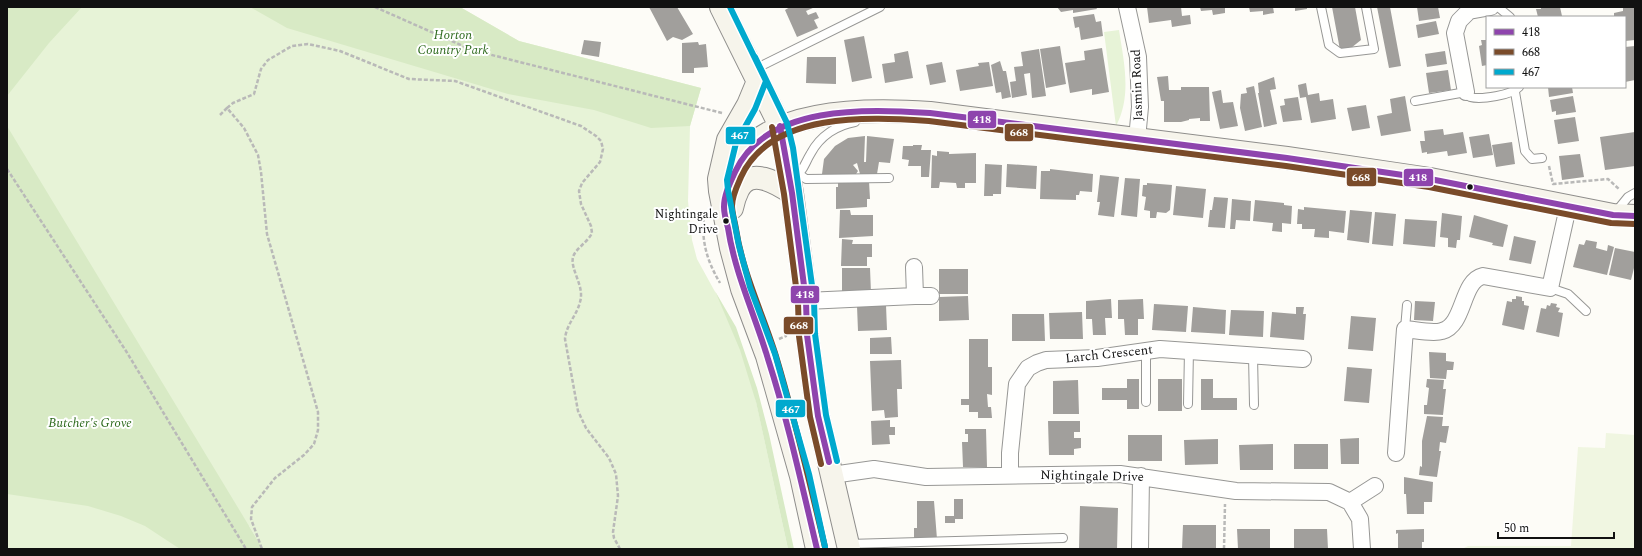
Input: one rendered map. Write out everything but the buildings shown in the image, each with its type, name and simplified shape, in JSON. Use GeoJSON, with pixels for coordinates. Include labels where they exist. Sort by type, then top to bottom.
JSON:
{"type":"FeatureCollection","features":[{"type":"Feature","properties":{"kind":"main road"},"geometry":{"type":"LineString","coordinates":[[721,7],[780,126],[794,182],[798,254],[806,301],[807,335],[818,416],[849,547]]}},
{"type":"Feature","properties":{"kind":"main road"},"geometry":{"type":"LineString","coordinates":[[755,75],[748,104],[728,140],[719,179],[728,233],[742,288],[767,356],[801,476],[817,549]]}},
{"type":"Feature","properties":{"kind":"main road"},"geometry":{"type":"LineString","coordinates":[[724,204],[732,174],[742,154],[755,142],[780,126],[846,112],[892,110],[930,113],[1287,158],[1422,178],[1613,215],[1633,202]]}},
{"type":"Feature","properties":{"kind":"main road"},"geometry":{"type":"LineString","coordinates":[[728,233],[731,209],[738,189],[746,181],[755,177],[773,181],[794,182]]}},
{"type":"Feature","properties":{"kind":"street","name":"Jasmin Road"},"geometry":{"type":"LineString","coordinates":[[1127,7],[1138,56],[1140,106],[1137,139]]}},
{"type":"Feature","properties":{"kind":"street"},"geometry":{"type":"LineString","coordinates":[[1466,92],[1455,33],[1459,21],[1469,11],[1491,7]]}},
{"type":"Feature","properties":{"kind":"street"},"geometry":{"type":"LineString","coordinates":[[1396,453],[1405,329],[1441,332],[1450,328],[1457,318],[1473,282],[1478,277],[1483,276],[1550,288],[1568,207]]}},
{"type":"Feature","properties":{"kind":"street"},"geometry":{"type":"LineString","coordinates":[[914,267],[914,296]]}},
{"type":"Feature","properties":{"kind":"street"},"geometry":{"type":"LineString","coordinates":[[806,301],[931,296]]}},
{"type":"Feature","properties":{"kind":"street","name":"Larch Crescent"},"geometry":{"type":"LineString","coordinates":[[1010,475],[1010,453],[1017,384],[1028,368],[1046,360],[1097,358],[1160,349],[1303,359]]}},
{"type":"Feature","properties":{"kind":"street","name":"Nightingale Drive"},"geometry":{"type":"LineString","coordinates":[[832,475],[874,469],[926,477],[1120,474],[1236,491],[1329,492],[1350,502]]}},
{"type":"Feature","properties":{"kind":"street"},"geometry":{"type":"LineString","coordinates":[[1140,549],[1141,476]]}},
{"type":"Feature","properties":{"kind":"street"},"geometry":{"type":"LineString","coordinates":[[1362,549],[1360,519],[1350,502],[1375,486]]}},
{"type":"Feature","properties":{"kind":"lane"},"geometry":{"type":"LineString","coordinates":[[755,75],[880,7]]}},
{"type":"Feature","properties":{"kind":"lane"},"geometry":{"type":"LineString","coordinates":[[1321,7],[1329,45],[1340,53],[1374,49],[1366,7]]}},
{"type":"Feature","properties":{"kind":"lane"},"geometry":{"type":"LineString","coordinates":[[1498,7],[1509,16]]}},
{"type":"Feature","properties":{"kind":"lane"},"geometry":{"type":"LineString","coordinates":[[1415,100],[1466,92],[1470,97],[1476,99],[1517,89],[1525,151],[1532,160],[1542,158]]}},
{"type":"Feature","properties":{"kind":"lane"},"geometry":{"type":"LineString","coordinates":[[794,182],[802,172],[815,147],[834,129],[846,124],[879,120],[887,116],[892,110]]}},
{"type":"Feature","properties":{"kind":"lane"},"geometry":{"type":"LineString","coordinates":[[794,182],[806,179],[889,178]]}},
{"type":"Feature","properties":{"kind":"lane"},"geometry":{"type":"LineString","coordinates":[[1550,288],[1568,294],[1586,312]]}},
{"type":"Feature","properties":{"kind":"lane"},"geometry":{"type":"LineString","coordinates":[[1405,329],[1407,305]]}},
{"type":"Feature","properties":{"kind":"lane"},"geometry":{"type":"LineString","coordinates":[[1188,350],[1188,404]]}},
{"type":"Feature","properties":{"kind":"lane"},"geometry":{"type":"LineString","coordinates":[[1146,351],[1146,402]]}},
{"type":"Feature","properties":{"kind":"lane"},"geometry":{"type":"LineString","coordinates":[[1253,355],[1254,405]]}},
{"type":"Feature","properties":{"kind":"lane"},"geometry":{"type":"LineString","coordinates":[[849,547],[1063,538]]}},
{"type":"Feature","properties":{"kind":"path"},"geometry":{"type":"LineString","coordinates":[[375,7],[472,50],[730,115]]}},
{"type":"Feature","properties":{"kind":"path"},"geometry":{"type":"LineString","coordinates":[[220,115],[233,103],[254,94],[261,69],[268,60],[292,46],[308,44],[340,51],[409,79],[448,79],[466,84],[581,126],[601,141],[603,149],[602,158],[582,183],[579,191],[581,204],[591,226],[592,233],[574,256],[573,263],[581,289],[581,298],[578,308],[567,329],[565,339],[578,411],[586,428],[609,458],[616,474],[618,496],[613,532],[614,538],[620,549]]}},
{"type":"Feature","properties":{"kind":"path"},"geometry":{"type":"LineString","coordinates":[[227,108],[244,128],[258,154],[262,172],[266,234],[317,403],[318,420],[316,439],[309,450],[275,478],[252,507],[251,519],[262,549]]}},
{"type":"Feature","properties":{"kind":"path"},"geometry":{"type":"LineString","coordinates":[[1542,158],[1549,166],[1553,184],[1608,179],[1633,202]]}},
{"type":"Feature","properties":{"kind":"path"},"geometry":{"type":"LineString","coordinates":[[7,169],[126,351],[246,549]]}},
{"type":"Feature","properties":{"kind":"path"},"geometry":{"type":"LineString","coordinates":[[776,340],[786,336],[786,320],[793,319]]}},
{"type":"Feature","properties":{"kind":"path"},"geometry":{"type":"LineString","coordinates":[[1224,549],[1225,489]]}},
{"type":"Feature","properties":{"kind":"green space"},"geometry":{"type":"Polygon","coordinates":[[[7,7],[460,7],[519,41],[701,88],[690,126],[688,201],[692,240],[697,259],[730,319],[752,383],[788,549],[263,549],[249,526],[175,545],[180,549],[7,549],[7,7]]]}},
{"type":"Feature","properties":{"kind":"green space"},"geometry":{"type":"Polygon","coordinates":[[[7,7],[82,7],[49,43],[7,96],[7,7]]]}},
{"type":"Feature","properties":{"kind":"green space","name":"Horton Country Park"},"geometry":{"type":"Polygon","coordinates":[[[250,7],[460,7],[519,41],[701,88],[690,126],[651,128],[594,110],[508,94],[287,28],[250,7]]]}},
{"type":"Feature","properties":{"kind":"green space"},"geometry":{"type":"Polygon","coordinates":[[[1119,30],[1124,67],[1125,91],[1121,115],[1116,126],[1104,32],[1119,30]]]}},
{"type":"Feature","properties":{"kind":"green space","name":"Butcher's Grove"},"geometry":{"type":"Polygon","coordinates":[[[7,126],[263,549],[180,549],[145,526],[121,516],[88,506],[7,494],[7,126]]]}},
{"type":"Feature","properties":{"kind":"green space"},"geometry":{"type":"Polygon","coordinates":[[[715,291],[736,327],[757,388],[769,434],[794,549],[788,549],[756,402],[740,350],[715,291]]]}},
{"type":"Feature","properties":{"kind":"green space"},"geometry":{"type":"Polygon","coordinates":[[[1606,433],[1635,435],[1635,549],[1462,549],[1468,546],[1571,546],[1578,447],[1605,448],[1606,433]]]}},
{"type":"Feature","properties":{"kind":"transit line","name":"467"},"geometry":{"type":"LineString","coordinates":[[730,7],[766,81],[755,109],[736,143],[727,180],[728,190],[739,246],[750,287],[775,354],[809,474],[825,547]]}},
{"type":"Feature","properties":{"kind":"transit line","name":"467"},"geometry":{"type":"LineString","coordinates":[[755,57],[787,123],[793,148],[814,300],[815,334],[826,415],[837,461]]}},
{"type":"Feature","properties":{"kind":"transit line","name":"418"},"geometry":{"type":"LineString","coordinates":[[817,549],[782,406],[763,343],[735,262],[724,210],[724,203],[729,185],[735,172],[750,150],[770,134],[794,122],[820,116],[849,112],[877,111],[930,113],[1287,158],[1430,179],[1613,215],[1635,216]]}},
{"type":"Feature","properties":{"kind":"transit line","name":"668"},"geometry":{"type":"LineString","coordinates":[[825,547],[790,404],[771,340],[743,262],[732,209],[735,191],[741,177],[755,155],[775,140],[798,129],[824,123],[851,120],[879,119],[929,121],[1286,166],[1429,187],[1611,223],[1635,224]]}},
{"type":"Feature","properties":{"kind":"transit line","name":"418"},"geometry":{"type":"LineString","coordinates":[[780,126],[792,193],[806,301],[807,335],[818,416],[829,462]]}},
{"type":"Feature","properties":{"kind":"transit line","name":"668"},"geometry":{"type":"LineString","coordinates":[[772,127],[784,194],[798,302],[799,336],[810,417],[821,464]]}},
{"type":"Feature","properties":{"kind":"place","name":"Nightingale Drive"},"geometry":{"type":"Point","coordinates":[726,221]}}]}
